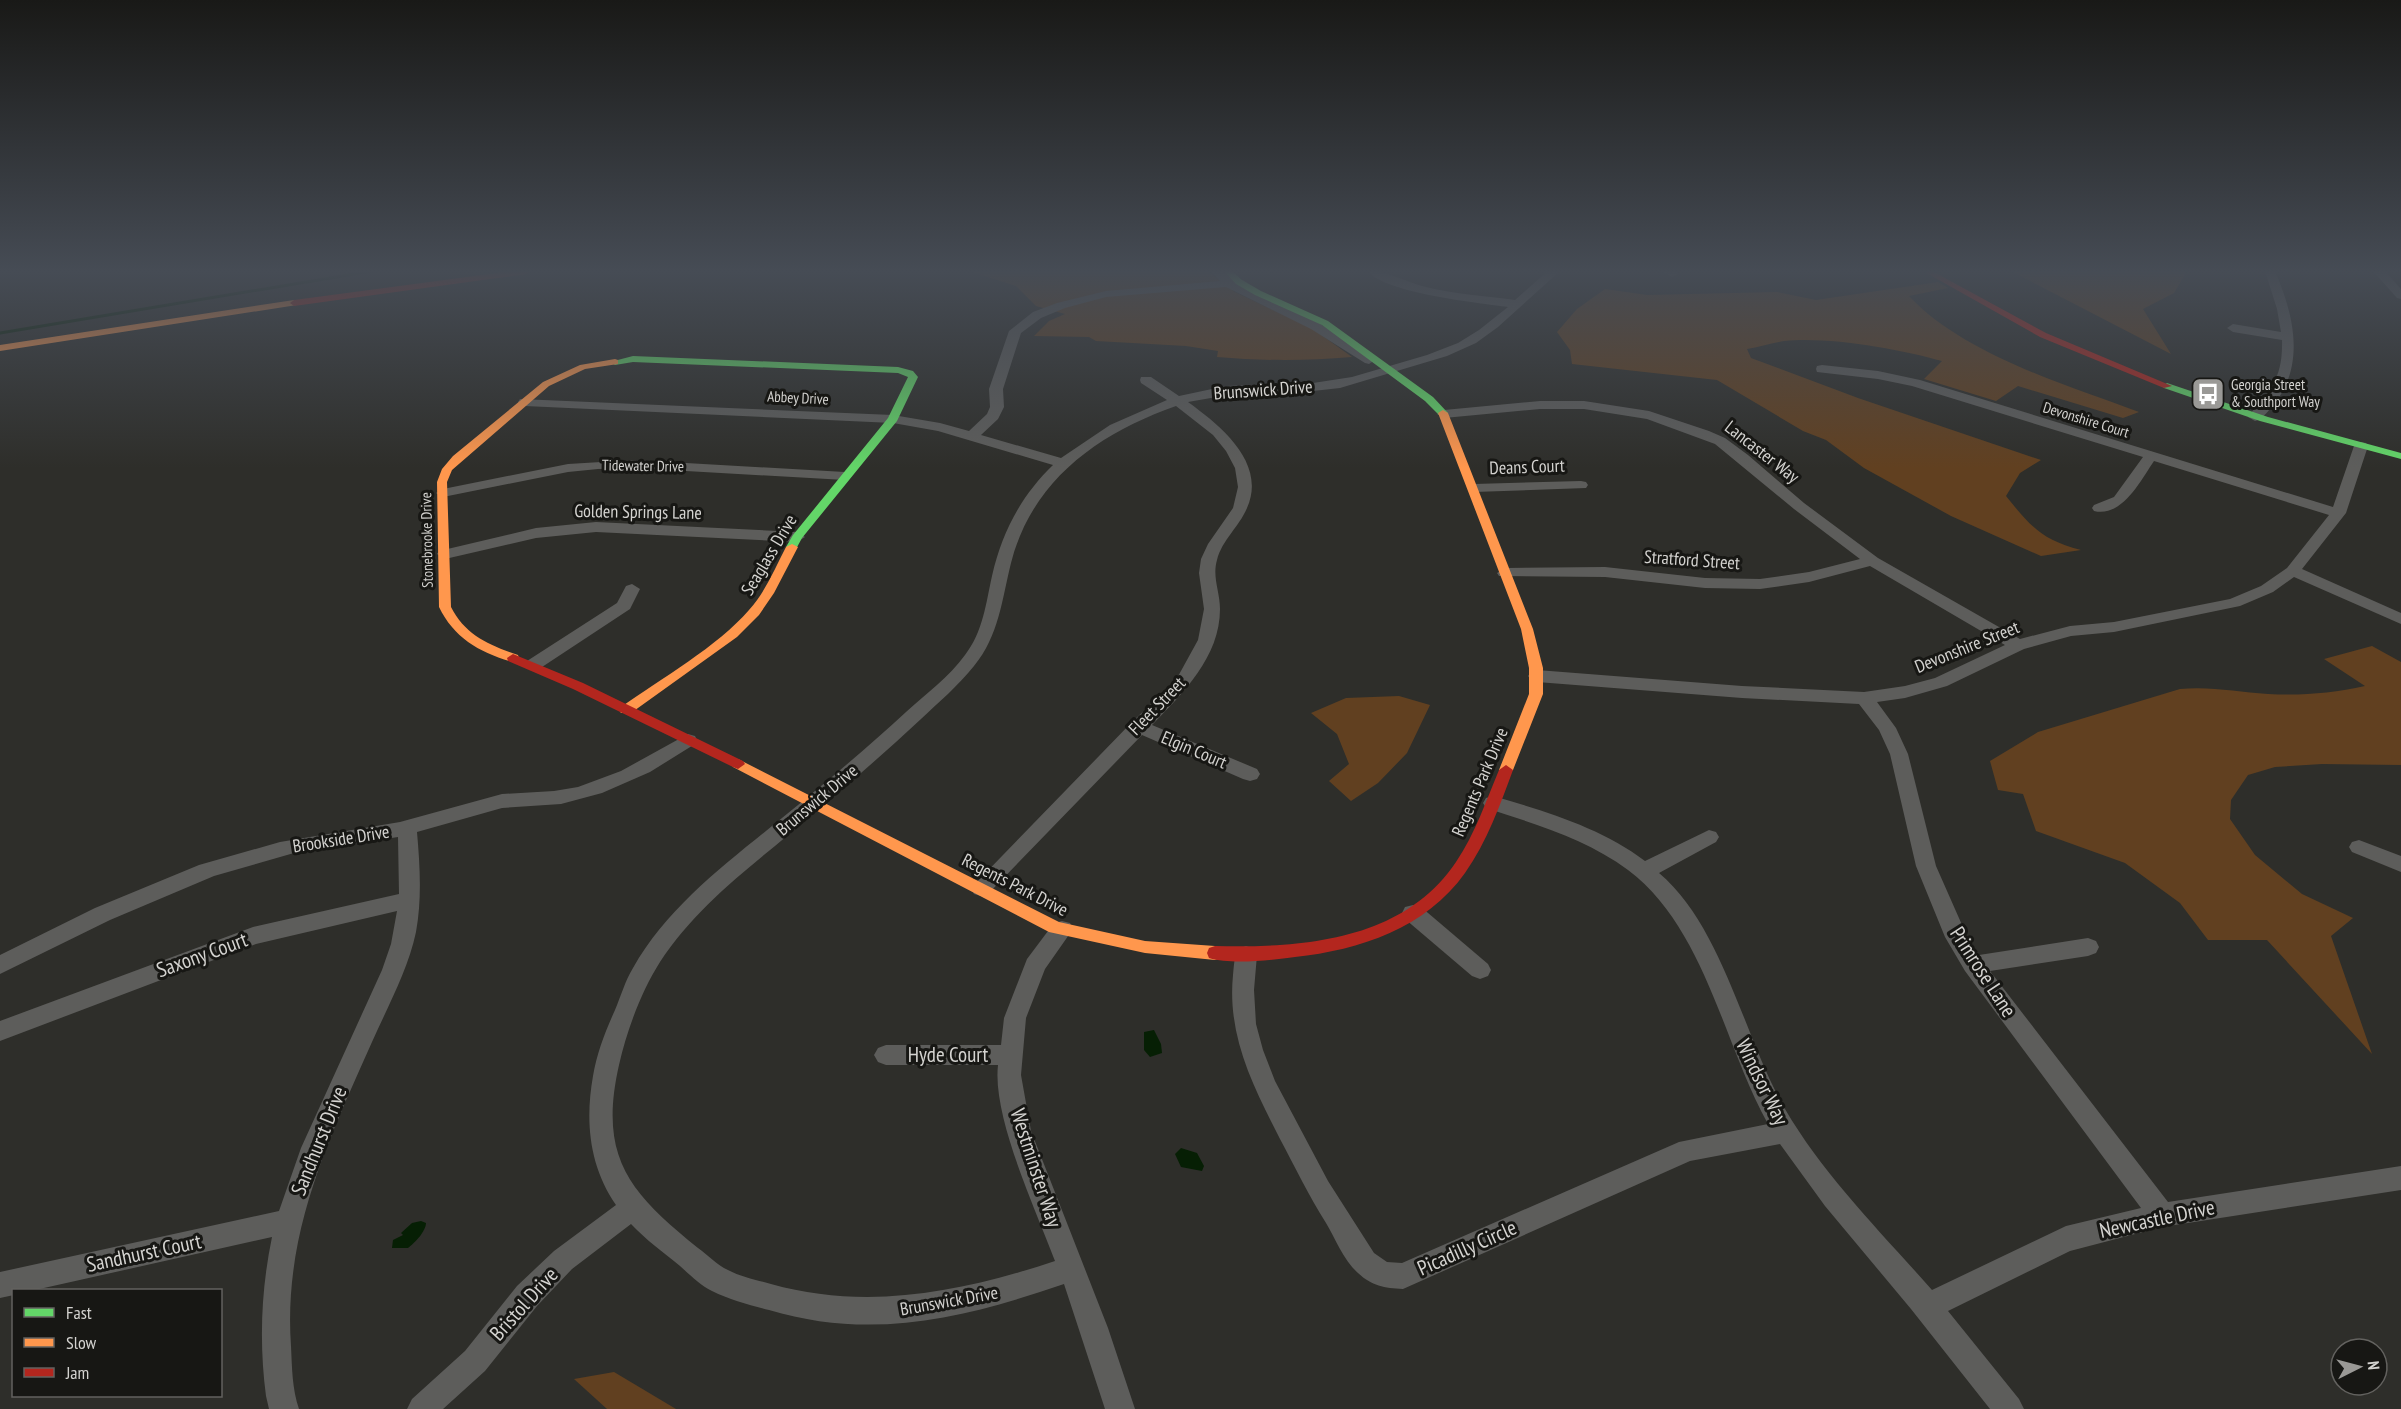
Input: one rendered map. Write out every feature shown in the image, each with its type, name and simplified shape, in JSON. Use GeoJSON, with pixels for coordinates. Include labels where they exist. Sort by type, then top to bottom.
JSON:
{"type":"FeatureCollection","features":[{"type":"Feature","properties":{"kind":"street"},"geometry":{"type":"LineString","coordinates":[[0,348],[76,337]]}},
{"type":"Feature","properties":{"kind":"street"},"geometry":{"type":"LineString","coordinates":[[0,355],[107,337]]}},
{"type":"Feature","properties":{"kind":"street"},"geometry":{"type":"LineString","coordinates":[[978,437],[1003,417],[1008,408],[1006,388],[1023,337]]}},
{"type":"Feature","properties":{"kind":"street","name":"Regents Park Drive"},"geometry":{"type":"LineString","coordinates":[[688,740],[1062,930],[1084,937],[1160,951],[1246,955],[1310,949],[1361,938],[1391,926],[1425,906],[1445,887],[1465,862],[1480,834],[1537,691],[1536,676],[1527,629],[1444,414],[1430,399],[1344,337]]}},
{"type":"Feature","properties":{"kind":"street","name":"Brunswick Drive"},"geometry":{"type":"LineString","coordinates":[[1070,1269],[1011,1290],[934,1308],[871,1314],[816,1309],[768,1298],[720,1280],[649,1226],[622,1194],[604,1156],[603,1076],[614,1037],[642,973],[668,935],[693,906],[718,882],[902,727],[973,656],[988,629],[1005,552],[1013,527],[1029,500],[1064,463],[1101,436],[1126,422],[1178,401],[1238,388],[1332,385],[1389,370],[1460,346],[1475,337]]}},
{"type":"Feature","properties":{"kind":"street"},"geometry":{"type":"LineString","coordinates":[[2049,337],[2170,386],[2255,417],[2401,456]]}},
{"type":"Feature","properties":{"kind":"street"},"geometry":{"type":"LineString","coordinates":[[2255,417],[2274,395],[2284,376],[2288,337]]}},
{"type":"Feature","properties":{"kind":"street","name":"Stonebrooke Drive"},"geometry":{"type":"LineString","coordinates":[[688,740],[533,665],[482,648],[460,632],[451,621],[445,607],[442,482],[447,470],[457,458],[546,384],[569,372],[597,363],[623,359],[898,370],[910,373],[913,377],[893,420]]}},
{"type":"Feature","properties":{"kind":"street","name":"Devonshire Court"},"geometry":{"type":"LineString","coordinates":[[1822,369],[1878,375],[1916,383],[2150,457],[2338,513]]}},
{"type":"Feature","properties":{"kind":"street","name":"Fleet Street"},"geometry":{"type":"LineString","coordinates":[[981,888],[1138,726],[1182,684],[1210,634],[1212,608],[1207,569],[1211,552],[1235,518],[1243,502],[1246,487],[1240,459],[1231,446],[1178,401],[1146,380]]}},
{"type":"Feature","properties":{"kind":"street","name":"Abbey Drive"},"geometry":{"type":"LineString","coordinates":[[525,402],[893,420],[940,427],[1064,463]]}},
{"type":"Feature","properties":{"kind":"street","name":"Lancaster Way"},"geometry":{"type":"LineString","coordinates":[[1444,414],[1540,405],[1584,405],[1632,411],[1677,424],[1720,441],[1799,506],[1872,561],[2018,645]]}},
{"type":"Feature","properties":{"kind":"street","name":"Seaglass Drive"},"geometry":{"type":"LineString","coordinates":[[627,710],[733,634],[756,612],[797,537],[893,420]]}},
{"type":"Feature","properties":{"kind":"street","name":"Devonshire Street"},"geometry":{"type":"LineString","coordinates":[[1536,676],[1776,694],[1864,698],[1905,692],[1941,682],[2018,645],[2070,632],[2114,627],[2234,603],[2267,589],[2293,571],[2338,513],[2361,446]]}},
{"type":"Feature","properties":{"kind":"street"},"geometry":{"type":"LineString","coordinates":[[2099,508],[2119,500],[2150,457]]}},
{"type":"Feature","properties":{"kind":"street","name":"Tidewater Drive"},"geometry":{"type":"LineString","coordinates":[[443,494],[568,468],[598,465],[634,464],[845,476]]}},
{"type":"Feature","properties":{"kind":"street","name":"Deans Court"},"geometry":{"type":"LineString","coordinates":[[1474,488],[1581,484]]}},
{"type":"Feature","properties":{"kind":"street","name":"Golden Springs Lane"},"geometry":{"type":"LineString","coordinates":[[445,554],[536,533],[596,527],[797,537]]}},
{"type":"Feature","properties":{"kind":"street","name":"Stratford Street"},"geometry":{"type":"LineString","coordinates":[[1506,573],[1605,573],[1705,583],[1760,584],[1809,577],[1872,561]]}},
{"type":"Feature","properties":{"kind":"street"},"geometry":{"type":"LineString","coordinates":[[2293,571],[2401,619]]}},
{"type":"Feature","properties":{"kind":"street"},"geometry":{"type":"LineString","coordinates":[[533,665],[624,606],[632,589]]}},
{"type":"Feature","properties":{"kind":"street","name":"Primrose Lane"},"geometry":{"type":"LineString","coordinates":[[1864,698],[1887,728],[1899,754],[1926,866],[1956,937],[1973,965],[2162,1215]]}},
{"type":"Feature","properties":{"kind":"street","name":"Elgin Court"},"geometry":{"type":"LineString","coordinates":[[1138,726],[1250,774]]}},
{"type":"Feature","properties":{"kind":"street","name":"Brookside Drive"},"geometry":{"type":"LineString","coordinates":[[0,965],[93,916],[168,883],[281,848],[407,827],[504,800],[560,797],[609,784],[654,762],[688,740]]}},
{"type":"Feature","properties":{"kind":"street","name":"Windsor Way"},"geometry":{"type":"LineString","coordinates":[[1493,803],[1564,826],[1593,839],[1623,856],[1671,900],[1703,952],[1762,1092],[1786,1132],[1827,1188],[2009,1409]]}},
{"type":"Feature","properties":{"kind":"street","name":"Sandhurst Drive"},"geometry":{"type":"LineString","coordinates":[[285,1409],[275,1341],[274,1286],[288,1221],[308,1159],[394,967],[405,932],[411,891],[407,827]]}},
{"type":"Feature","properties":{"kind":"street"},"geometry":{"type":"LineString","coordinates":[[1643,872],[1709,837]]}},
{"type":"Feature","properties":{"kind":"street"},"geometry":{"type":"LineString","coordinates":[[2359,847],[2401,864]]}},
{"type":"Feature","properties":{"kind":"street","name":"Saxony Court"},"geometry":{"type":"LineString","coordinates":[[0,1031],[253,936],[411,891]]}},
{"type":"Feature","properties":{"kind":"street"},"geometry":{"type":"LineString","coordinates":[[1413,913],[1480,969]]}},
{"type":"Feature","properties":{"kind":"street","name":"Westminster Way"},"geometry":{"type":"LineString","coordinates":[[1062,930],[1035,965],[1015,1018],[1009,1075],[1019,1131],[1094,1328],[1120,1409]]}},
{"type":"Feature","properties":{"kind":"street"},"geometry":{"type":"LineString","coordinates":[[1973,965],[2088,947]]}},
{"type":"Feature","properties":{"kind":"street","name":"Picadilly Circle"},"geometry":{"type":"LineString","coordinates":[[1246,955],[1243,990],[1245,1024],[1251,1050],[1264,1084],[1319,1190],[1365,1262],[1382,1275],[1403,1276],[1688,1150],[1786,1132]]}},
{"type":"Feature","properties":{"kind":"street","name":"Hyde Court"},"geometry":{"type":"LineString","coordinates":[[886,1055],[1010,1055]]}},
{"type":"Feature","properties":{"kind":"street","name":"Newcastle Drive"},"geometry":{"type":"LineString","coordinates":[[1927,1307],[2066,1239],[2162,1215],[2401,1178]]}},
{"type":"Feature","properties":{"kind":"street","name":"Bristol Drive"},"geometry":{"type":"LineString","coordinates":[[422,1409],[475,1361],[526,1296],[563,1260],[633,1207]]}},
{"type":"Feature","properties":{"kind":"street","name":"Sandhurst Court"},"geometry":{"type":"LineString","coordinates":[[0,1285],[288,1221]]}},
{"type":"Feature","properties":{"kind":"shaded area"},"geometry":{"type":"Polygon","coordinates":[[[1075,337],[1324,337],[1352,357],[1284,360],[1217,357],[1218,351],[1186,346],[1096,341],[1089,337],[1075,337]]]}},
{"type":"Feature","properties":{"kind":"shaded area"},"geometry":{"type":"Polygon","coordinates":[[[1560,337],[1960,337],[2017,366],[2139,412],[2123,418],[2018,386],[1996,401],[1924,379],[1942,361],[1885,348],[1821,340],[1801,340],[1784,341],[1747,349],[1751,358],[1858,398],[2041,460],[2020,473],[2006,496],[2038,531],[2056,542],[2081,550],[2041,556],[1951,516],[1864,468],[1826,440],[1803,431],[1717,380],[1572,364],[1570,350],[1560,337]]]}},
{"type":"Feature","properties":{"kind":"shaded area"},"geometry":{"type":"Polygon","coordinates":[[[2138,337],[2160,337],[2171,354],[2138,337]]]}},
{"type":"Feature","properties":{"kind":"shaded area"},"geometry":{"type":"Polygon","coordinates":[[[2372,646],[2401,662],[2401,765],[2322,764],[2275,767],[2248,775],[2231,800],[2230,819],[2255,855],[2302,894],[2353,918],[2331,936],[2372,1054],[2267,940],[2208,940],[2180,903],[2125,863],[2036,831],[2023,794],[1998,790],[1990,761],[2038,732],[2180,689],[2293,695],[2365,686],[2324,659],[2372,646]]]}},
{"type":"Feature","properties":{"kind":"shaded area"},"geometry":{"type":"Polygon","coordinates":[[[1399,696],[1430,705],[1407,753],[1378,783],[1351,801],[1329,781],[1349,764],[1337,734],[1311,713],[1346,698],[1399,696]]]}},
{"type":"Feature","properties":{"kind":"shaded area"},"geometry":{"type":"Polygon","coordinates":[[[1154,1030],[1161,1044],[1162,1053],[1150,1057],[1144,1050],[1144,1032],[1154,1030]]]}},
{"type":"Feature","properties":{"kind":"shaded area"},"geometry":{"type":"Polygon","coordinates":[[[1181,1148],[1197,1153],[1204,1166],[1202,1171],[1181,1167],[1175,1154],[1181,1148]]]}},
{"type":"Feature","properties":{"kind":"shaded area"},"geometry":{"type":"Polygon","coordinates":[[[421,1221],[426,1223],[426,1226],[414,1243],[408,1248],[392,1248],[393,1240],[403,1235],[401,1233],[412,1223],[421,1221]]]}},
{"type":"Feature","properties":{"kind":"shaded area"},"geometry":{"type":"Polygon","coordinates":[[[614,1372],[676,1409],[607,1409],[574,1379],[614,1372]]]}},
{"type":"Feature","properties":{"kind":"traffic: fast"},"geometry":{"type":"LineString","coordinates":[[1344,337],[1429,399],[1443,413]]}},
{"type":"Feature","properties":{"kind":"traffic: fast"},"geometry":{"type":"LineString","coordinates":[[615,362],[633,359],[898,370],[910,373],[913,377],[893,419],[797,537],[792,547]]}},
{"type":"Feature","properties":{"kind":"traffic: fast"},"geometry":{"type":"LineString","coordinates":[[2167,386],[2264,419],[2401,456]]}},
{"type":"Feature","properties":{"kind":"traffic: slow"},"geometry":{"type":"LineString","coordinates":[[0,348],[73,337]]}},
{"type":"Feature","properties":{"kind":"traffic: slow"},"geometry":{"type":"LineString","coordinates":[[513,658],[482,646],[464,634],[450,618],[445,607],[442,482],[447,469],[457,458],[546,384],[583,367],[615,362]]}},
{"type":"Feature","properties":{"kind":"traffic: slow"},"geometry":{"type":"LineString","coordinates":[[1443,413],[1527,629],[1536,668],[1536,694],[1506,770]]}},
{"type":"Feature","properties":{"kind":"traffic: slow"},"geometry":{"type":"LineString","coordinates":[[626,710],[733,634],[755,612],[768,593],[792,547]]}},
{"type":"Feature","properties":{"kind":"traffic: slow"},"geometry":{"type":"LineString","coordinates":[[738,764],[1055,928],[1145,947],[1215,953]]}},
{"type":"Feature","properties":{"kind":"traffic: jam"},"geometry":{"type":"LineString","coordinates":[[2047,337],[2167,386]]}},
{"type":"Feature","properties":{"kind":"traffic: jam"},"geometry":{"type":"LineString","coordinates":[[513,658],[578,686],[738,764]]}},
{"type":"Feature","properties":{"kind":"traffic: jam"},"geometry":{"type":"LineString","coordinates":[[1215,953],[1311,949],[1343,943],[1403,920],[1429,902],[1460,868],[1483,828],[1506,770]]}},
{"type":"Feature","properties":{"kind":"place","name":"Georgia Street & Southport Way"},"geometry":{"type":"Point","coordinates":[2208,394]}}]}
